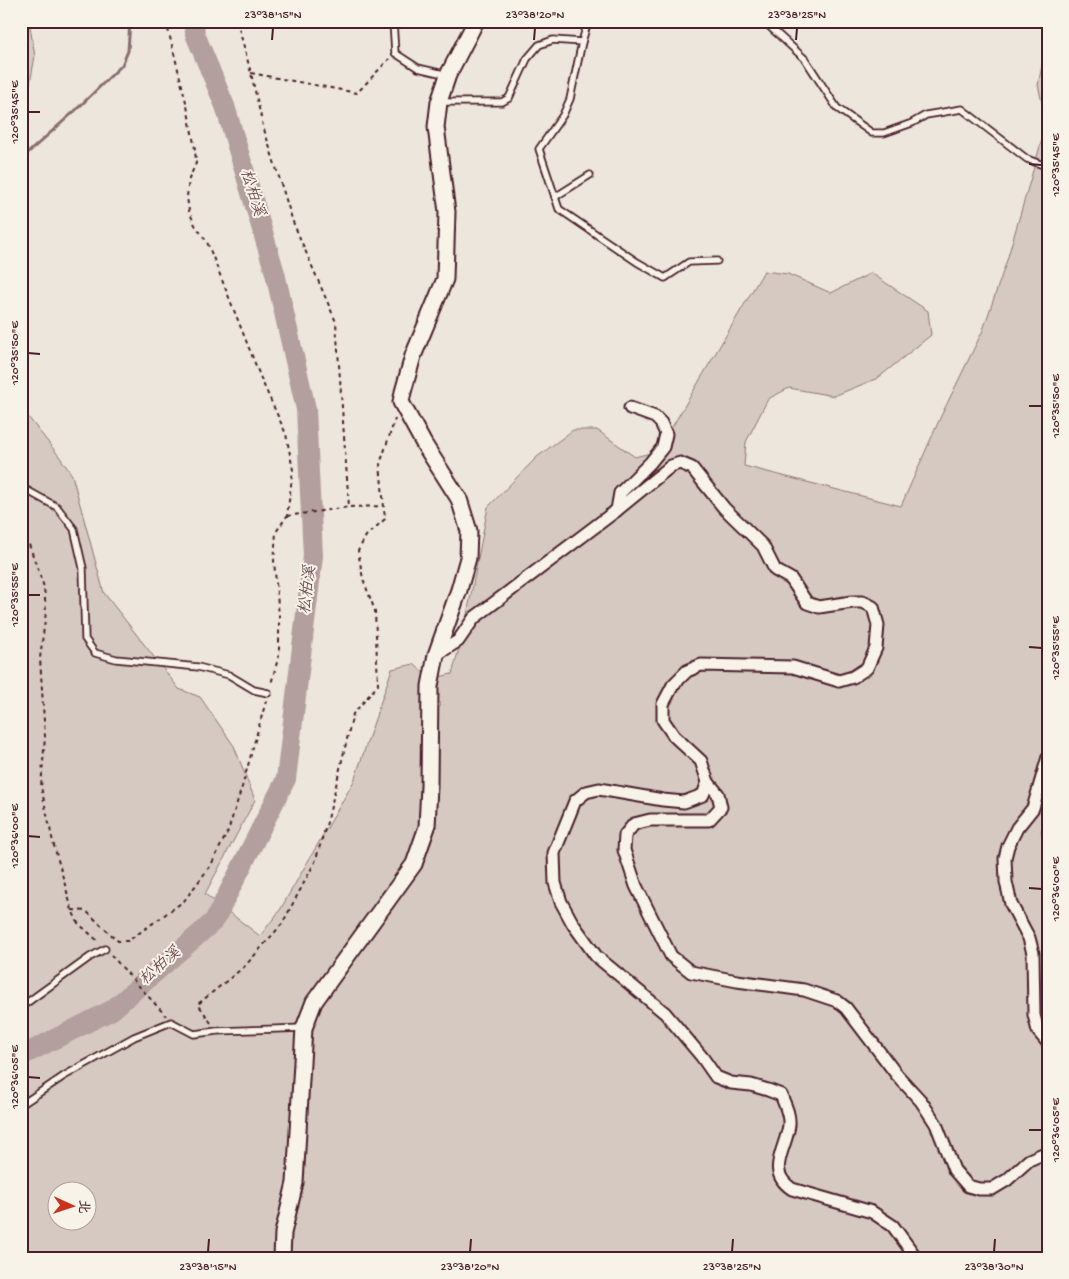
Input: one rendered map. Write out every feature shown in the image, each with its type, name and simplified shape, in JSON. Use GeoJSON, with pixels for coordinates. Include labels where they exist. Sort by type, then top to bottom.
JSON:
{"type":"FeatureCollection","features":[{"type":"Feature","properties":{"kind":"main road"},"geometry":{"type":"LineString","coordinates":[[282,1258],[283,1233],[295,1183],[304,1028],[314,1002],[414,864],[427,827],[430,686],[436,654],[460,590],[468,558],[469,531],[458,500],[401,402],[402,392],[413,356],[445,279],[447,212],[436,127],[439,102],[448,74],[476,21]]}},
{"type":"Feature","properties":{"kind":"street"},"geometry":{"type":"LineString","coordinates":[[617,510],[620,493],[664,448],[666,434],[656,417],[630,408]]}},
{"type":"Feature","properties":{"kind":"street"},"geometry":{"type":"LineString","coordinates":[[436,654],[458,640],[474,618],[617,510],[671,466],[680,463],[692,468],[724,508],[763,546],[775,570],[791,579],[807,603],[819,607],[864,602],[873,607],[878,625],[876,648],[867,668],[852,677],[839,681],[793,667],[701,665],[687,671],[673,685],[662,704],[663,720],[674,736],[701,761],[708,782],[718,794],[721,807],[709,820],[650,820],[634,824],[625,835],[624,850],[636,886],[671,956],[691,972],[737,981],[804,990],[837,1000],[846,1008],[897,1075],[922,1101],[936,1124],[954,1170],[968,1186],[979,1189],[992,1189],[1008,1180],[1029,1160],[1048,1153]]}},
{"type":"Feature","properties":{"kind":"street"},"geometry":{"type":"LineString","coordinates":[[1048,757],[1033,808],[1017,828],[1008,846],[1005,858],[1006,882],[1011,904],[1029,938],[1033,953],[1034,1015],[1038,1031],[1048,1043]]}},
{"type":"Feature","properties":{"kind":"street"},"geometry":{"type":"LineString","coordinates":[[708,782],[703,794],[684,802],[599,789],[586,792],[575,801],[554,853],[555,882],[561,902],[573,924],[596,956],[665,1013],[702,1057],[716,1077],[731,1082],[751,1085],[781,1095],[788,1112],[789,1126],[778,1166],[779,1176],[786,1185],[792,1189],[872,1212],[893,1226],[912,1252],[914,1258]]}},
{"type":"Feature","properties":{"kind":"lane"},"geometry":{"type":"LineString","coordinates":[[393,21],[395,53],[418,68],[448,74]]}},
{"type":"Feature","properties":{"kind":"lane"},"geometry":{"type":"LineString","coordinates":[[588,21],[570,99],[563,115],[539,149],[559,209],[637,262],[665,278],[689,262],[717,261]]}},
{"type":"Feature","properties":{"kind":"lane"},"geometry":{"type":"LineString","coordinates":[[768,21],[770,27],[805,59],[837,108],[872,133],[884,133],[912,123],[926,115],[962,109],[1027,159],[1043,165],[1048,164]]}},
{"type":"Feature","properties":{"kind":"lane"},"geometry":{"type":"LineString","coordinates":[[439,102],[502,102],[509,98],[527,59],[539,45],[553,40],[582,42]]}},
{"type":"Feature","properties":{"kind":"lane"},"geometry":{"type":"LineString","coordinates":[[555,197],[590,175]]}},
{"type":"Feature","properties":{"kind":"lane"},"geometry":{"type":"LineString","coordinates":[[21,487],[56,507],[74,529],[83,568],[85,639],[95,653],[116,660],[198,667],[229,675],[254,690],[268,693]]}},
{"type":"Feature","properties":{"kind":"lane"},"geometry":{"type":"LineString","coordinates":[[21,1007],[90,957],[105,949]]}},
{"type":"Feature","properties":{"kind":"lane"},"geometry":{"type":"LineString","coordinates":[[21,1105],[64,1076],[134,1037],[171,1022],[194,1034],[217,1031],[304,1028]]}},
{"type":"Feature","properties":{"kind":"path"},"geometry":{"type":"LineString","coordinates":[[72,910],[86,911],[118,941],[128,941],[184,901],[211,865],[228,831],[279,655],[274,561],[276,532],[287,516],[293,470],[286,434],[262,381],[207,242],[195,225],[189,211],[187,197],[189,180],[196,163],[195,148],[187,106],[166,21]]}},
{"type":"Feature","properties":{"kind":"path"},"geometry":{"type":"LineString","coordinates":[[237,21],[263,126],[293,222],[336,322],[349,508]]}},
{"type":"Feature","properties":{"kind":"path"},"geometry":{"type":"LineString","coordinates":[[251,73],[357,93],[395,53]]}},
{"type":"Feature","properties":{"kind":"path"},"geometry":{"type":"LineString","coordinates":[[217,1031],[198,1004],[245,966],[282,924],[315,862],[328,819],[353,714],[378,685],[375,611],[362,579],[358,551],[366,536],[385,519],[380,464],[401,402]]}},
{"type":"Feature","properties":{"kind":"path"},"geometry":{"type":"LineString","coordinates":[[287,516],[349,508],[384,506]]}},
{"type":"Feature","properties":{"kind":"path"},"geometry":{"type":"LineString","coordinates":[[21,522],[44,587],[46,612],[40,658],[45,736],[41,787],[53,842],[72,910],[78,923],[105,949],[171,1022]]}},
{"type":"Feature","properties":{"kind":"shaded area"},"geometry":{"type":"Polygon","coordinates":[[[21,21],[29,21],[35,56],[21,133],[21,21]]]}},
{"type":"Feature","properties":{"kind":"shaded area"},"geometry":{"type":"Polygon","coordinates":[[[1048,36],[1048,814],[1041,831],[1048,858],[1048,1258],[21,1258],[21,408],[72,475],[104,593],[179,689],[200,697],[234,746],[255,800],[205,894],[260,936],[280,910],[354,781],[392,669],[414,664],[430,679],[452,674],[464,630],[488,507],[537,457],[573,430],[597,430],[635,457],[658,451],[764,271],[788,274],[831,293],[871,273],[928,311],[931,335],[878,378],[834,396],[789,388],[768,399],[746,442],[744,466],[901,506],[941,416],[983,330],[1007,260],[1043,136],[1044,111],[1038,85],[1048,36]]]}},
{"type":"Feature","properties":{"kind":"waterway"},"geometry":{"type":"LineString","coordinates":[[21,159],[77,109],[122,65],[128,51],[130,21]]}},
{"type":"Feature","properties":{"kind":"waterway","name":"松柏溪"},"geometry":{"type":"LineString","coordinates":[[21,1056],[112,1010],[214,921],[286,779],[313,556],[306,409],[275,273],[225,106],[195,34],[194,21]]}}]}
